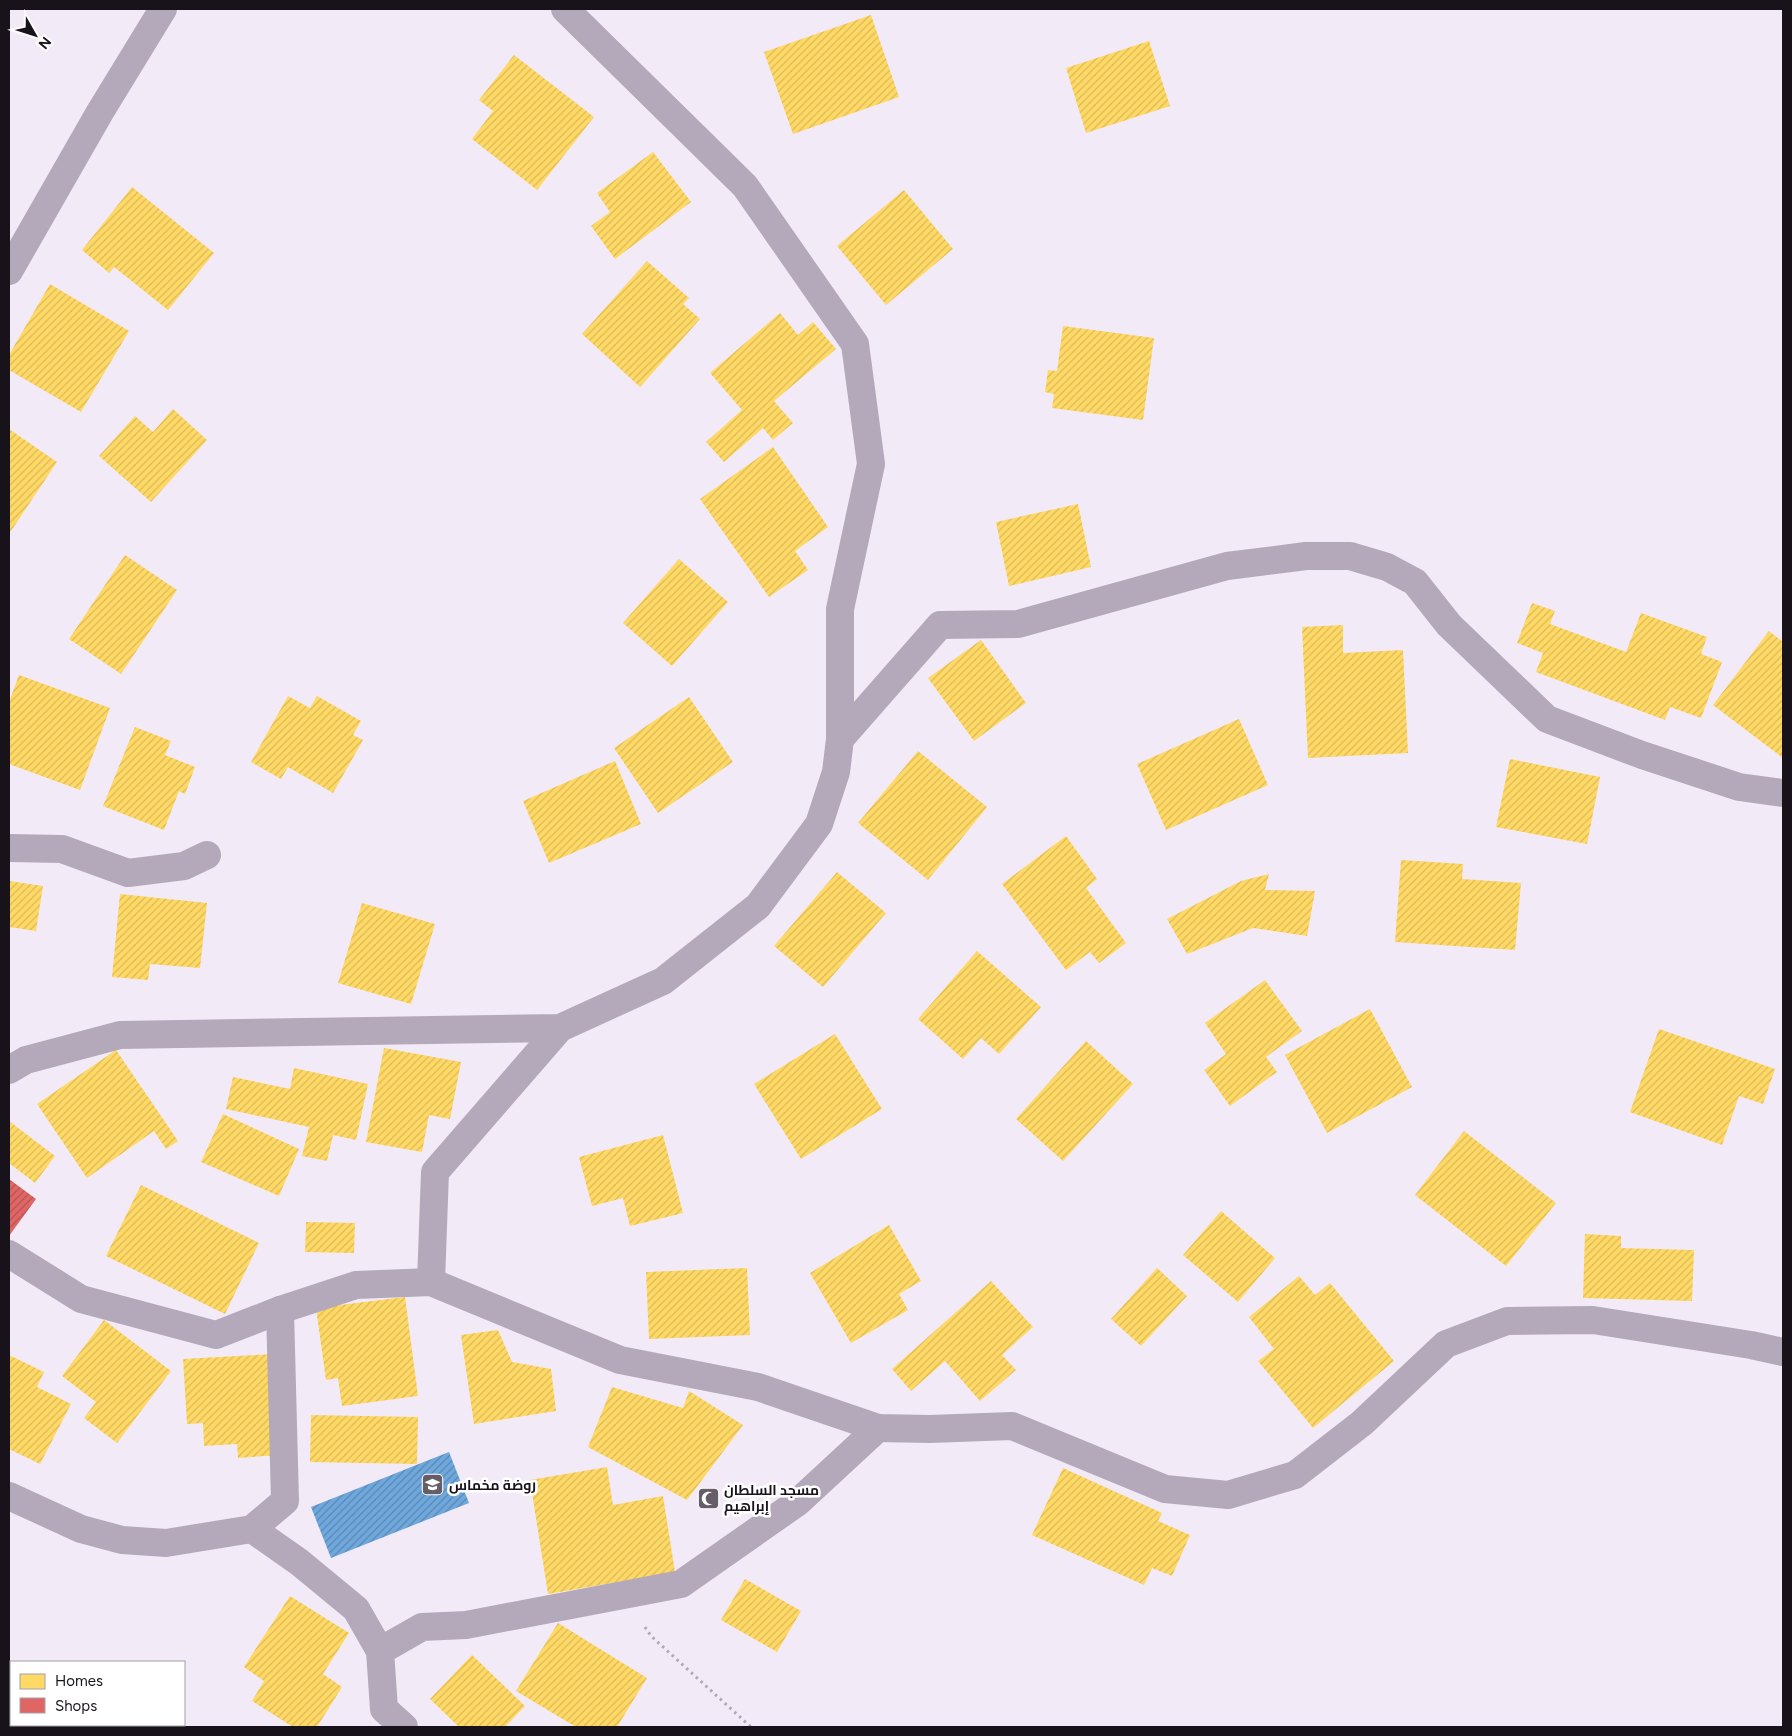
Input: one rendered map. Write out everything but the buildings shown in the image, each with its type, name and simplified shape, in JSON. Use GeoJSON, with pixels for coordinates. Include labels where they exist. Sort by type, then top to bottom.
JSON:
{"type":"FeatureCollection","features":[{"type":"Feature","properties":{"kind":"street"},"geometry":{"type":"LineString","coordinates":[[9,271],[100,112],[163,9]]}},
{"type":"Feature","properties":{"kind":"street"},"geometry":{"type":"LineString","coordinates":[[9,1070],[26,1060],[120,1035],[560,1028],[663,981],[758,906],[819,824],[836,772],[840,739],[840,609],[872,464],[855,344],[745,186],[565,9]]}},
{"type":"Feature","properties":{"kind":"street"},"geometry":{"type":"LineString","coordinates":[[840,739],[940,625],[1018,624],[1227,566],[1306,556],[1350,556],[1387,567],[1415,582],[1449,625],[1547,719],[1642,755],[1739,787],[1783,793]]}},
{"type":"Feature","properties":{"kind":"street"},"geometry":{"type":"LineString","coordinates":[[9,848],[62,850],[128,873],[184,866],[207,855]]}},
{"type":"Feature","properties":{"kind":"street"},"geometry":{"type":"LineString","coordinates":[[431,1282],[435,1172],[560,1028]]}},
{"type":"Feature","properties":{"kind":"street"},"geometry":{"type":"LineString","coordinates":[[9,1254],[81,1299],[216,1335],[280,1310],[356,1285],[431,1282],[620,1360],[758,1387],[878,1428],[930,1429],[1012,1426],[1165,1489],[1228,1495],[1295,1475],[1362,1423],[1446,1344],[1507,1321],[1593,1320],[1751,1344],[1783,1352]]}},
{"type":"Feature","properties":{"kind":"street"},"geometry":{"type":"LineString","coordinates":[[9,1496],[81,1529],[122,1540],[166,1543],[252,1529],[285,1500],[280,1310]]}},
{"type":"Feature","properties":{"kind":"street"},"geometry":{"type":"LineString","coordinates":[[380,1652],[422,1627],[466,1625],[681,1584],[798,1502],[878,1428]]}},
{"type":"Feature","properties":{"kind":"street"},"geometry":{"type":"LineString","coordinates":[[252,1529],[299,1562],[356,1609],[380,1652],[384,1708],[404,1727]]}},
{"type":"Feature","properties":{"kind":"path"},"geometry":{"type":"LineString","coordinates":[[625,1595],[651,1636],[751,1727]]}},
{"type":"Feature","properties":{"kind":"place","name":"روضة مخماس"},"geometry":{"type":"Point","coordinates":[433,1485]}},
{"type":"Feature","properties":{"kind":"place","name":"مسجد السلطان إبراهيم"},"geometry":{"type":"Point","coordinates":[708,1498]}}]}
